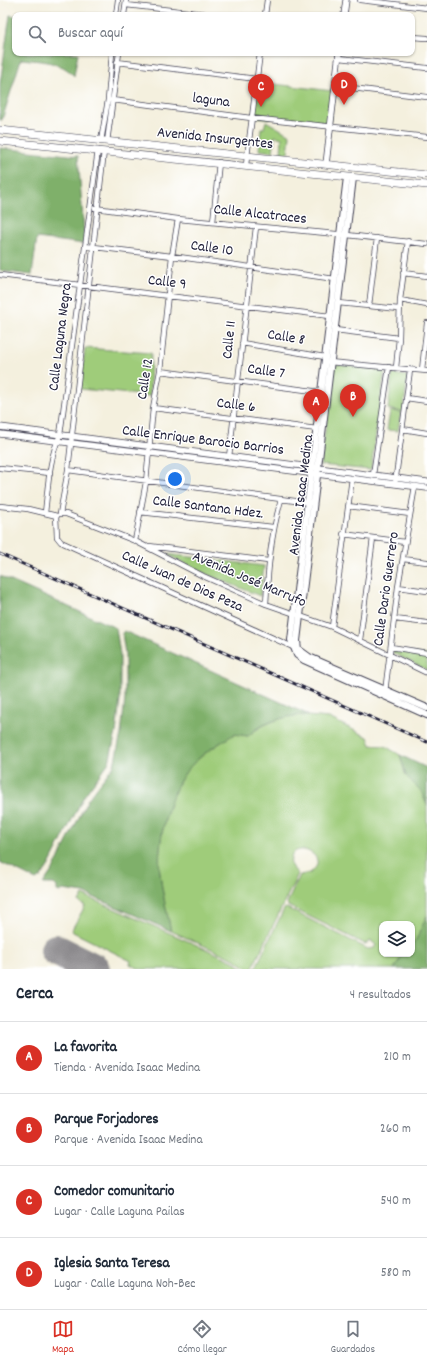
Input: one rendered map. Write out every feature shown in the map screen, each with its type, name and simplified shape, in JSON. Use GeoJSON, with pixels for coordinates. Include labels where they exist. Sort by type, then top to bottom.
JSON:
{"type":"FeatureCollection","features":[{"type":"Feature","properties":{"kind":"main road","name":"Avenida Insurgentes"},"geometry":{"type":"LineString","coordinates":[[0,130],[427,174]]}},
{"type":"Feature","properties":{"kind":"main road"},"geometry":{"type":"LineString","coordinates":[[50,146],[52,136]]}},
{"type":"Feature","properties":{"kind":"main road","name":"Avenida Insurgentes"},"geometry":{"type":"LineString","coordinates":[[0,141],[219,162],[427,185]]}},
{"type":"Feature","properties":{"kind":"main road"},"geometry":{"type":"LineString","coordinates":[[405,172],[405,183]]}},
{"type":"Feature","properties":{"kind":"main road","name":"Avenida Isaac Medina"},"geometry":{"type":"LineString","coordinates":[[315,471],[321,392],[335,330],[343,235],[350,177]]}},
{"type":"Feature","properties":{"kind":"main road","name":"Avenida Isaac Medina"},"geometry":{"type":"LineString","coordinates":[[296,648],[291,640],[297,614],[307,538],[327,360],[330,316],[343,235]]}},
{"type":"Feature","properties":{"kind":"main road","name":"Calle Juan de Dios Peza"},"geometry":{"type":"LineString","coordinates":[[296,648],[297,655],[304,660],[385,693],[427,708]]}},
{"type":"Feature","properties":{"kind":"main road","name":"Calle Juan de Dios Peza"},"geometry":{"type":"LineString","coordinates":[[385,693],[427,715]]}},
{"type":"Feature","properties":{"kind":"street"},"geometry":{"type":"LineString","coordinates":[[116,12],[118,0]]}},
{"type":"Feature","properties":{"kind":"street"},"geometry":{"type":"LineString","coordinates":[[265,12],[267,0]]}},
{"type":"Feature","properties":{"kind":"street"},"geometry":{"type":"LineString","coordinates":[[344,12],[346,0]]}},
{"type":"Feature","properties":{"kind":"street"},"geometry":{"type":"LineString","coordinates":[[360,0],[427,8]]}},
{"type":"Feature","properties":{"kind":"street"},"geometry":{"type":"LineString","coordinates":[[124,12],[126,2],[194,12]]}},
{"type":"Feature","properties":{"kind":"street"},"geometry":{"type":"LineString","coordinates":[[415,37],[427,38]]}},
{"type":"Feature","properties":{"kind":"street"},"geometry":{"type":"LineString","coordinates":[[104,141],[112,56]]}},
{"type":"Feature","properties":{"kind":"street"},"geometry":{"type":"LineString","coordinates":[[104,141],[118,56]]}},
{"type":"Feature","properties":{"kind":"street"},"geometry":{"type":"LineString","coordinates":[[246,165],[260,56]]}},
{"type":"Feature","properties":{"kind":"street"},"geometry":{"type":"LineString","coordinates":[[326,164],[339,56],[427,68]]}},
{"type":"Feature","properties":{"kind":"street"},"geometry":{"type":"LineString","coordinates":[[117,62],[257,79]]}},
{"type":"Feature","properties":{"kind":"street"},"geometry":{"type":"LineString","coordinates":[[335,86],[427,97]]}},
{"type":"Feature","properties":{"kind":"street","name":"laguna"},"geometry":{"type":"LineString","coordinates":[[112,100],[251,118],[427,137]]}},
{"type":"Feature","properties":{"kind":"street","name":"Calle Laguna Negra"},"geometry":{"type":"LineString","coordinates":[[45,513],[50,473],[57,441],[60,435],[90,207],[101,151]]}},
{"type":"Feature","properties":{"kind":"street","name":"Calle Laguna Negra"},"geometry":{"type":"LineString","coordinates":[[61,542],[57,537],[58,515],[68,470],[93,248],[101,151]]}},
{"type":"Feature","properties":{"kind":"street"},"geometry":{"type":"LineString","coordinates":[[214,222],[219,162]]}},
{"type":"Feature","properties":{"kind":"street","name":"Calle Alcatraces"},"geometry":{"type":"LineString","coordinates":[[90,207],[178,219],[427,244]]}},
{"type":"Feature","properties":{"kind":"street","name":"Calle 12"},"geometry":{"type":"LineString","coordinates":[[135,541],[146,482],[153,408],[160,371],[172,256],[178,219]]}},
{"type":"Feature","properties":{"kind":"street","name":"Calle 11"},"geometry":{"type":"LineString","coordinates":[[229,457],[256,227]]}},
{"type":"Feature","properties":{"kind":"street"},"geometry":{"type":"LineString","coordinates":[[369,306],[377,238]]}},
{"type":"Feature","properties":{"kind":"street"},"geometry":{"type":"LineString","coordinates":[[396,368],[399,338],[399,309],[408,242]]}},
{"type":"Feature","properties":{"kind":"street","name":"Calle 10"},"geometry":{"type":"LineString","coordinates":[[85,246],[172,256],[335,279]]}},
{"type":"Feature","properties":{"kind":"street"},"geometry":{"type":"LineString","coordinates":[[403,273],[427,276]]}},
{"type":"Feature","properties":{"kind":"street","name":"Calle 9"},"geometry":{"type":"LineString","coordinates":[[0,275],[330,316]]}},
{"type":"Feature","properties":{"kind":"street"},"geometry":{"type":"LineString","coordinates":[[400,300],[427,305]]}},
{"type":"Feature","properties":{"kind":"street"},"geometry":{"type":"LineString","coordinates":[[338,303],[399,309]]}},
{"type":"Feature","properties":{"kind":"street"},"geometry":{"type":"LineString","coordinates":[[424,371],[427,323]]}},
{"type":"Feature","properties":{"kind":"street"},"geometry":{"type":"LineString","coordinates":[[335,330],[399,338]]}},
{"type":"Feature","properties":{"kind":"street","name":"Calle 8"},"geometry":{"type":"LineString","coordinates":[[242,343],[327,360],[424,371]]}},
{"type":"Feature","properties":{"kind":"street"},"geometry":{"type":"LineString","coordinates":[[72,348],[81,349]]}},
{"type":"Feature","properties":{"kind":"street"},"geometry":{"type":"LineString","coordinates":[[373,475],[389,367]]}},
{"type":"Feature","properties":{"kind":"street"},"geometry":{"type":"LineString","coordinates":[[395,481],[410,370]]}},
{"type":"Feature","properties":{"kind":"street","name":"Calle 7"},"geometry":{"type":"LineString","coordinates":[[160,371],[321,392]]}},
{"type":"Feature","properties":{"kind":"street"},"geometry":{"type":"LineString","coordinates":[[406,398],[427,401]]}},
{"type":"Feature","properties":{"kind":"street","name":"Calle 6"},"geometry":{"type":"LineString","coordinates":[[153,408],[234,417],[317,429]]}},
{"type":"Feature","properties":{"kind":"street","name":"Calle Enrique Barocio Barrios"},"geometry":{"type":"LineString","coordinates":[[0,427],[229,457],[352,478],[427,482]]}},
{"type":"Feature","properties":{"kind":"street"},"geometry":{"type":"LineString","coordinates":[[403,429],[427,433]]}},
{"type":"Feature","properties":{"kind":"street","name":"Calle Enrique Barocio Barrios"},"geometry":{"type":"LineString","coordinates":[[0,434],[149,453],[315,471],[373,475],[415,486],[427,482]]}},
{"type":"Feature","properties":{"kind":"street"},"geometry":{"type":"LineString","coordinates":[[0,468],[50,473]]}},
{"type":"Feature","properties":{"kind":"street"},"geometry":{"type":"LineString","coordinates":[[68,470],[146,482],[311,503]]}},
{"type":"Feature","properties":{"kind":"street"},"geometry":{"type":"LineString","coordinates":[[332,628],[343,534],[352,478]]}},
{"type":"Feature","properties":{"kind":"street","name":"Calle Dario Guerrero"},"geometry":{"type":"LineString","coordinates":[[385,693],[398,587],[415,486]]}},
{"type":"Feature","properties":{"kind":"street"},"geometry":{"type":"LineString","coordinates":[[266,604],[268,561],[273,528],[281,500]]}},
{"type":"Feature","properties":{"kind":"street"},"geometry":{"type":"LineString","coordinates":[[0,506],[58,515]]}},
{"type":"Feature","properties":{"kind":"street"},"geometry":{"type":"LineString","coordinates":[[348,506],[410,514]]}},
{"type":"Feature","properties":{"kind":"street","name":"Calle Santana Hdez."},"geometry":{"type":"LineString","coordinates":[[140,512],[273,528]]}},
{"type":"Feature","properties":{"kind":"street","name":"Avenida José Marrufo"},"geometry":{"type":"LineString","coordinates":[[58,515],[66,514],[135,541],[203,576],[266,604],[297,614],[360,640],[427,673]]}},
{"type":"Feature","properties":{"kind":"street"},"geometry":{"type":"LineString","coordinates":[[343,534],[405,542]]}},
{"type":"Feature","properties":{"kind":"street"},"geometry":{"type":"LineString","coordinates":[[360,640],[373,538]]}},
{"type":"Feature","properties":{"kind":"street","name":"Calle Juan de Dios Peza"},"geometry":{"type":"LineString","coordinates":[[61,542],[296,648]]}},
{"type":"Feature","properties":{"kind":"street"},"geometry":{"type":"LineString","coordinates":[[144,546],[268,561]]}},
{"type":"Feature","properties":{"kind":"street"},"geometry":{"type":"LineString","coordinates":[[403,558],[427,562]]}},
{"type":"Feature","properties":{"kind":"street"},"geometry":{"type":"LineString","coordinates":[[398,587],[427,590]]}},
{"type":"Feature","properties":{"kind":"street"},"geometry":{"type":"LineString","coordinates":[[394,620],[427,623]]}},
{"type":"Feature","properties":{"kind":"street"},"geometry":{"type":"LineString","coordinates":[[391,647],[427,653]]}},
{"type":"Feature","properties":{"kind":"green space"},"geometry":{"type":"Polygon","coordinates":[[[10,15],[12,15],[12,56],[77,56],[74,76],[63,67],[57,65],[43,61],[21,59],[2,120],[0,120],[0,84],[10,15]]]}},
{"type":"Feature","properties":{"kind":"green space"},"geometry":{"type":"Polygon","coordinates":[[[257,82],[333,91],[330,123],[253,117],[257,82]]]}},
{"type":"Feature","properties":{"kind":"green space"},"geometry":{"type":"Polygon","coordinates":[[[266,121],[290,135],[288,153],[281,153],[282,138],[275,136],[273,152],[259,150],[261,128],[264,128],[266,121]]]}},
{"type":"Feature","properties":{"kind":"green space"},"geometry":{"type":"Polygon","coordinates":[[[0,148],[78,156],[85,244],[37,238],[32,275],[0,271],[0,148]]]}},
{"type":"Feature","properties":{"kind":"green space"},"geometry":{"type":"Polygon","coordinates":[[[85,348],[151,353],[150,396],[80,389],[85,348]]]}},
{"type":"Feature","properties":{"kind":"green space"},"geometry":{"type":"Polygon","coordinates":[[[335,364],[385,369],[371,470],[320,465],[335,364]]]}},
{"type":"Feature","properties":{"kind":"green space"},"geometry":{"type":"Polygon","coordinates":[[[392,374],[408,376],[403,412],[388,409],[392,374]]]}},
{"type":"Feature","properties":{"kind":"green space"},"geometry":{"type":"Polygon","coordinates":[[[390,411],[401,412],[398,431],[387,430],[390,411]]]}},
{"type":"Feature","properties":{"kind":"green space"},"geometry":{"type":"Polygon","coordinates":[[[166,554],[264,566],[260,596],[204,573],[166,554]]]}},
{"type":"Feature","properties":{"kind":"green space"},"geometry":{"type":"Polygon","coordinates":[[[0,576],[116,628],[120,654],[120,699],[116,733],[109,762],[84,796],[49,865],[41,877],[36,880],[0,862],[0,576]]]}},
{"type":"Feature","properties":{"kind":"green space"},"geometry":{"type":"Polygon","coordinates":[[[124,631],[309,715],[293,716],[277,720],[261,726],[248,736],[234,734],[200,757],[183,777],[170,803],[162,833],[160,848],[159,862],[161,881],[171,931],[84,893],[63,890],[60,892],[57,891],[57,887],[54,884],[43,884],[54,868],[88,799],[114,765],[121,734],[125,699],[125,654],[122,633],[124,631]]]}},
{"type":"Feature","properties":{"kind":"green space"},"geometry":{"type":"Polygon","coordinates":[[[393,650],[427,655],[427,670],[393,653],[393,650]]]}},
{"type":"Feature","properties":{"kind":"green space"},"geometry":{"type":"Polygon","coordinates":[[[296,715],[329,718],[368,737],[371,745],[385,746],[400,755],[406,776],[421,791],[427,805],[427,916],[415,941],[415,921],[379,921],[379,957],[401,957],[394,969],[255,969],[284,909],[287,908],[368,949],[374,948],[376,945],[371,941],[365,944],[288,906],[287,903],[300,875],[310,873],[316,866],[317,860],[314,855],[308,851],[295,851],[291,857],[291,866],[298,874],[252,969],[249,969],[234,959],[171,931],[163,895],[159,862],[162,833],[170,803],[176,789],[190,767],[211,749],[234,734],[248,736],[271,722],[296,715]]]}},
{"type":"Feature","properties":{"kind":"green space"},"geometry":{"type":"Polygon","coordinates":[[[400,755],[427,768],[427,805],[421,791],[406,776],[400,755]]]}},
{"type":"Feature","properties":{"kind":"green space"},"geometry":{"type":"Polygon","coordinates":[[[83,895],[233,961],[244,969],[140,969],[130,964],[131,961],[71,931],[85,906],[79,902],[83,895]]]}},
{"type":"Feature","properties":{"kind":"green space"},"geometry":{"type":"Polygon","coordinates":[[[427,916],[427,969],[394,969],[401,957],[415,957],[416,940],[427,916]]]}},
{"type":"Feature","properties":{"kind":"runway"},"geometry":{"type":"LineString","coordinates":[[56,950],[94,969]]}},
{"type":"Feature","properties":{"kind":"railway"},"geometry":{"type":"LineString","coordinates":[[0,554],[427,742]]}},
{"type":"Feature","properties":{"kind":"place","name":"Iglesia Santa Teresa"},"geometry":{"type":"Point","coordinates":[344,105]}},
{"type":"Feature","properties":{"kind":"place","name":"Comedor comunitario"},"geometry":{"type":"Point","coordinates":[261,107]}},
{"type":"Feature","properties":{"kind":"place","name":"Parque Forjadores"},"geometry":{"type":"Point","coordinates":[353,417]}},
{"type":"Feature","properties":{"kind":"place","name":"La favorita"},"geometry":{"type":"Point","coordinates":[316,422]}}]}
